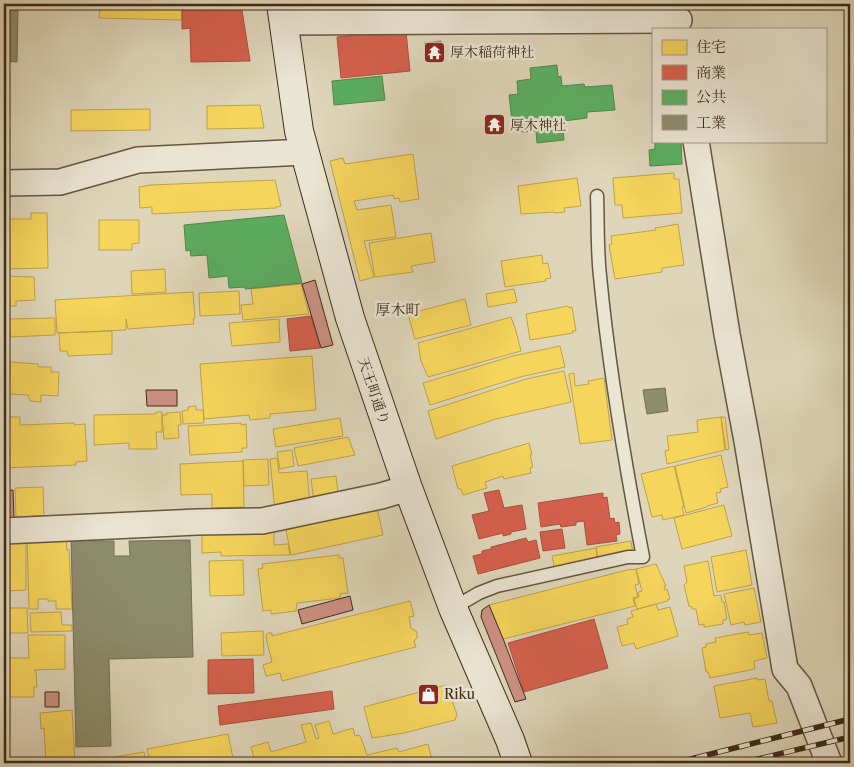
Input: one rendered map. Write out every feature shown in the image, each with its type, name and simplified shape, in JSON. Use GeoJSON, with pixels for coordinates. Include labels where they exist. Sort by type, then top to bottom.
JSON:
{"type":"FeatureCollection","features":[{"type":"Feature","properties":{"kind":"main road","name":"天王町通り"},"geometry":{"type":"LineString","coordinates":[[282,13],[299,131],[350,318],[408,488],[453,608],[510,740],[518,763]]}},
{"type":"Feature","properties":{"kind":"street"},"geometry":{"type":"LineString","coordinates":[[282,13],[680,18]]}},
{"type":"Feature","properties":{"kind":"street"},"geometry":{"type":"LineString","coordinates":[[696,142],[727,334],[785,669],[800,686],[828,763]]}},
{"type":"Feature","properties":{"kind":"street"},"geometry":{"type":"LineString","coordinates":[[4,183],[60,182],[138,160],[305,152]]}},
{"type":"Feature","properties":{"kind":"street"},"geometry":{"type":"LineString","coordinates":[[4,531],[197,522],[262,521],[381,496],[408,488]]}},
{"type":"Feature","properties":{"kind":"lane"},"geometry":{"type":"LineString","coordinates":[[453,608],[479,593],[497,586],[628,558],[643,557],[625,463],[603,302],[597,196]]}},
{"type":"Feature","properties":{"kind":"building: 住宅"},"geometry":{"type":"Polygon","coordinates":[[[100,4],[181,4],[182,20],[99,18],[100,4]]]}},
{"type":"Feature","properties":{"kind":"building: 住宅"},"geometry":{"type":"Polygon","coordinates":[[[260,105],[264,128],[207,129],[207,106],[260,105]]]}},
{"type":"Feature","properties":{"kind":"building: 住宅"},"geometry":{"type":"Polygon","coordinates":[[[150,109],[150,130],[71,131],[71,110],[150,109]]]}},
{"type":"Feature","properties":{"kind":"building: 住宅"},"geometry":{"type":"Polygon","coordinates":[[[413,154],[419,199],[400,202],[399,198],[394,199],[393,195],[354,201],[357,210],[391,205],[396,237],[364,241],[374,277],[360,281],[330,161],[343,158],[345,164],[413,154]]]}},
{"type":"Feature","properties":{"kind":"building: 住宅"},"geometry":{"type":"Polygon","coordinates":[[[674,173],[674,179],[679,179],[682,213],[623,218],[622,205],[615,205],[613,178],[674,173]]]}},
{"type":"Feature","properties":{"kind":"building: 住宅"},"geometry":{"type":"Polygon","coordinates":[[[577,178],[581,206],[564,208],[565,212],[521,214],[518,186],[577,178]]]}},
{"type":"Feature","properties":{"kind":"building: 住宅"},"geometry":{"type":"Polygon","coordinates":[[[275,180],[281,206],[276,208],[152,214],[152,207],[140,208],[139,187],[275,180]]]}},
{"type":"Feature","properties":{"kind":"building: 住宅"},"geometry":{"type":"Polygon","coordinates":[[[31,213],[47,213],[48,268],[4,269],[4,219],[31,219],[31,213]]]}},
{"type":"Feature","properties":{"kind":"building: 住宅"},"geometry":{"type":"Polygon","coordinates":[[[99,220],[139,220],[139,243],[132,244],[132,250],[99,250],[99,220]]]}},
{"type":"Feature","properties":{"kind":"building: 住宅"},"geometry":{"type":"Polygon","coordinates":[[[678,224],[684,265],[662,268],[662,272],[615,279],[609,245],[612,244],[611,236],[656,230],[655,228],[678,224]]]}},
{"type":"Feature","properties":{"kind":"building: 住宅"},"geometry":{"type":"Polygon","coordinates":[[[431,233],[435,262],[411,266],[413,272],[375,277],[369,243],[431,233]]]}},
{"type":"Feature","properties":{"kind":"building: 住宅"},"geometry":{"type":"Polygon","coordinates":[[[542,255],[543,264],[548,263],[551,278],[545,279],[546,281],[505,287],[501,261],[542,255]]]}},
{"type":"Feature","properties":{"kind":"building: 住宅"},"geometry":{"type":"Polygon","coordinates":[[[165,269],[166,292],[132,294],[131,271],[165,269]]]}},
{"type":"Feature","properties":{"kind":"building: 住宅"},"geometry":{"type":"Polygon","coordinates":[[[4,276],[34,277],[35,300],[16,301],[16,306],[4,306],[4,276]]]}},
{"type":"Feature","properties":{"kind":"building: 住宅"},"geometry":{"type":"Polygon","coordinates":[[[301,284],[309,314],[243,320],[241,305],[253,304],[251,289],[301,284]]]}},
{"type":"Feature","properties":{"kind":"building: 住宅"},"geometry":{"type":"Polygon","coordinates":[[[514,289],[517,302],[488,307],[486,294],[514,289]]]}},
{"type":"Feature","properties":{"kind":"building: 住宅"},"geometry":{"type":"Polygon","coordinates":[[[239,291],[240,314],[200,316],[199,293],[239,291]]]}},
{"type":"Feature","properties":{"kind":"building: 住宅"},"geometry":{"type":"Polygon","coordinates":[[[193,292],[194,324],[128,329],[126,319],[126,330],[57,333],[55,300],[193,292]]]}},
{"type":"Feature","properties":{"kind":"building: 住宅"},"geometry":{"type":"Polygon","coordinates":[[[465,299],[471,325],[415,339],[408,314],[465,299]]]}},
{"type":"Feature","properties":{"kind":"building: 住宅"},"geometry":{"type":"Polygon","coordinates":[[[568,306],[569,308],[572,307],[576,331],[530,340],[526,314],[568,306]]]}},
{"type":"Feature","properties":{"kind":"building: 住宅"},"geometry":{"type":"Polygon","coordinates":[[[511,317],[521,351],[428,377],[421,361],[418,343],[511,317]]]}},
{"type":"Feature","properties":{"kind":"building: 住宅"},"geometry":{"type":"Polygon","coordinates":[[[55,318],[55,335],[10,337],[9,319],[55,318]]]}},
{"type":"Feature","properties":{"kind":"building: 住宅"},"geometry":{"type":"Polygon","coordinates":[[[279,319],[280,342],[232,346],[229,323],[279,319]]]}},
{"type":"Feature","properties":{"kind":"building: 住宅"},"geometry":{"type":"Polygon","coordinates":[[[4,320],[9,320],[10,337],[4,337],[4,320]]]}},
{"type":"Feature","properties":{"kind":"building: 住宅"},"geometry":{"type":"Polygon","coordinates":[[[112,331],[112,354],[68,356],[67,351],[60,351],[59,333],[112,331]]]}},
{"type":"Feature","properties":{"kind":"building: 住宅"},"geometry":{"type":"Polygon","coordinates":[[[560,346],[565,367],[520,377],[430,405],[423,383],[513,356],[560,346]]]}},
{"type":"Feature","properties":{"kind":"building: 住宅"},"geometry":{"type":"Polygon","coordinates":[[[312,356],[316,410],[270,414],[270,418],[250,420],[249,415],[204,419],[200,364],[312,356]]]}},
{"type":"Feature","properties":{"kind":"building: 住宅"},"geometry":{"type":"Polygon","coordinates":[[[10,362],[38,364],[38,367],[51,367],[51,372],[59,372],[58,396],[41,395],[41,402],[30,401],[28,395],[9,394],[10,362]]]}},
{"type":"Feature","properties":{"kind":"building: 住宅"},"geometry":{"type":"Polygon","coordinates":[[[564,371],[571,402],[496,419],[436,439],[428,411],[526,379],[564,371]]]}},
{"type":"Feature","properties":{"kind":"building: 住宅"},"geometry":{"type":"Polygon","coordinates":[[[574,373],[575,386],[589,384],[588,381],[604,378],[612,440],[580,444],[569,374],[574,373]]]}},
{"type":"Feature","properties":{"kind":"building: 住宅"},"geometry":{"type":"Polygon","coordinates":[[[196,406],[196,410],[203,410],[204,423],[183,424],[182,411],[188,410],[188,407],[196,406]]]}},
{"type":"Feature","properties":{"kind":"building: 住宅"},"geometry":{"type":"Polygon","coordinates":[[[156,412],[162,412],[162,432],[156,432],[157,449],[129,449],[129,443],[94,445],[94,415],[156,414],[156,412]]]}},
{"type":"Feature","properties":{"kind":"building: 住宅"},"geometry":{"type":"Polygon","coordinates":[[[180,412],[179,438],[164,439],[162,415],[180,412]]]}},
{"type":"Feature","properties":{"kind":"building: 住宅"},"geometry":{"type":"Polygon","coordinates":[[[4,417],[20,417],[20,425],[85,424],[87,461],[76,462],[76,465],[4,468],[4,417]]]}},
{"type":"Feature","properties":{"kind":"building: 住宅"},"geometry":{"type":"Polygon","coordinates":[[[721,417],[725,450],[667,464],[665,451],[669,450],[667,436],[698,432],[697,420],[721,417]]]}},
{"type":"Feature","properties":{"kind":"building: 住宅"},"geometry":{"type":"Polygon","coordinates":[[[721,417],[725,417],[729,449],[726,450],[721,417]]]}},
{"type":"Feature","properties":{"kind":"building: 住宅"},"geometry":{"type":"Polygon","coordinates":[[[340,418],[343,436],[276,447],[273,429],[340,418]]]}},
{"type":"Feature","properties":{"kind":"building: 住宅"},"geometry":{"type":"Polygon","coordinates":[[[241,423],[241,425],[246,424],[247,448],[242,448],[242,452],[190,455],[188,426],[241,423]]]}},
{"type":"Feature","properties":{"kind":"building: 住宅"},"geometry":{"type":"Polygon","coordinates":[[[348,437],[355,455],[298,466],[294,448],[348,437]]]}},
{"type":"Feature","properties":{"kind":"building: 住宅"},"geometry":{"type":"Polygon","coordinates":[[[529,443],[533,467],[530,468],[531,473],[504,479],[503,476],[485,482],[487,488],[463,495],[461,489],[458,489],[452,466],[529,443]]]}},
{"type":"Feature","properties":{"kind":"building: 住宅"},"geometry":{"type":"Polygon","coordinates":[[[292,450],[294,466],[280,469],[277,452],[292,450]]]}},
{"type":"Feature","properties":{"kind":"building: 住宅"},"geometry":{"type":"Polygon","coordinates":[[[721,455],[728,487],[720,489],[721,492],[716,493],[718,503],[686,513],[675,466],[721,455]]]}},
{"type":"Feature","properties":{"kind":"building: 住宅"},"geometry":{"type":"Polygon","coordinates":[[[277,458],[279,473],[307,471],[310,505],[275,512],[270,459],[277,458]]]}},
{"type":"Feature","properties":{"kind":"building: 住宅"},"geometry":{"type":"Polygon","coordinates":[[[268,459],[269,485],[244,486],[243,460],[268,459]]]}},
{"type":"Feature","properties":{"kind":"building: 住宅"},"geometry":{"type":"Polygon","coordinates":[[[243,461],[244,507],[212,508],[212,494],[181,495],[180,464],[243,461]]]}},
{"type":"Feature","properties":{"kind":"building: 住宅"},"geometry":{"type":"Polygon","coordinates":[[[674,466],[684,507],[682,507],[684,515],[663,520],[662,515],[652,517],[641,474],[674,466]]]}},
{"type":"Feature","properties":{"kind":"building: 住宅"},"geometry":{"type":"Polygon","coordinates":[[[336,476],[339,500],[314,503],[311,479],[336,476]]]}},
{"type":"Feature","properties":{"kind":"building: 住宅"},"geometry":{"type":"Polygon","coordinates":[[[43,487],[44,516],[16,517],[15,488],[43,487]]]}},
{"type":"Feature","properties":{"kind":"building: 住宅"},"geometry":{"type":"Polygon","coordinates":[[[724,505],[732,536],[682,549],[674,518],[724,505]]]}},
{"type":"Feature","properties":{"kind":"building: 住宅"},"geometry":{"type":"Polygon","coordinates":[[[377,508],[383,535],[291,555],[286,530],[377,508]]]}},
{"type":"Feature","properties":{"kind":"building: 住宅"},"geometry":{"type":"Polygon","coordinates":[[[274,532],[274,545],[288,544],[290,555],[221,556],[221,552],[202,553],[202,533],[274,532]]]}},
{"type":"Feature","properties":{"kind":"building: 住宅"},"geometry":{"type":"Polygon","coordinates":[[[66,537],[67,550],[69,550],[72,609],[56,609],[56,601],[38,599],[38,609],[29,609],[27,538],[66,537]]]}},
{"type":"Feature","properties":{"kind":"building: 住宅"},"geometry":{"type":"Polygon","coordinates":[[[4,541],[26,541],[26,590],[6,591],[6,584],[4,584],[4,541]]]}},
{"type":"Feature","properties":{"kind":"building: 住宅"},"geometry":{"type":"Polygon","coordinates":[[[631,541],[633,554],[598,560],[596,547],[631,541]]]}},
{"type":"Feature","properties":{"kind":"building: 住宅"},"geometry":{"type":"Polygon","coordinates":[[[596,548],[598,563],[555,570],[552,556],[596,548]]]}},
{"type":"Feature","properties":{"kind":"building: 住宅"},"geometry":{"type":"Polygon","coordinates":[[[746,550],[752,585],[717,592],[711,557],[746,550]]]}},
{"type":"Feature","properties":{"kind":"building: 住宅"},"geometry":{"type":"Polygon","coordinates":[[[339,555],[339,558],[343,558],[348,593],[340,594],[340,598],[297,603],[296,611],[271,614],[271,610],[263,611],[258,569],[263,568],[262,564],[339,555]]]}},
{"type":"Feature","properties":{"kind":"building: 住宅"},"geometry":{"type":"Polygon","coordinates":[[[243,560],[244,595],[210,596],[209,561],[243,560]]]}},
{"type":"Feature","properties":{"kind":"building: 住宅"},"geometry":{"type":"Polygon","coordinates":[[[708,561],[714,596],[721,595],[727,619],[723,620],[723,624],[704,627],[704,624],[699,625],[696,609],[692,609],[689,606],[684,585],[687,582],[684,566],[708,561]]]}},
{"type":"Feature","properties":{"kind":"building: 住宅"},"geometry":{"type":"Polygon","coordinates":[[[656,564],[670,599],[637,609],[634,599],[639,597],[638,592],[642,591],[636,569],[656,564]]]}},
{"type":"Feature","properties":{"kind":"building: 住宅"},"geometry":{"type":"Polygon","coordinates":[[[636,569],[639,584],[635,585],[638,597],[633,598],[635,606],[503,639],[489,605],[636,569]]]}},
{"type":"Feature","properties":{"kind":"building: 住宅"},"geometry":{"type":"Polygon","coordinates":[[[754,588],[761,622],[745,625],[744,622],[731,625],[724,594],[754,588]]]}},
{"type":"Feature","properties":{"kind":"building: 住宅"},"geometry":{"type":"Polygon","coordinates":[[[410,601],[414,616],[409,617],[411,628],[417,632],[417,638],[414,641],[416,647],[282,681],[280,673],[266,676],[263,665],[272,662],[266,635],[268,633],[272,633],[272,636],[410,601]]]}},
{"type":"Feature","properties":{"kind":"building: 住宅"},"geometry":{"type":"Polygon","coordinates":[[[656,604],[658,610],[670,607],[678,636],[636,649],[634,643],[622,646],[617,627],[628,624],[627,619],[633,617],[631,611],[656,604]]]}},
{"type":"Feature","properties":{"kind":"building: 住宅"},"geometry":{"type":"Polygon","coordinates":[[[4,608],[27,608],[28,633],[4,633],[4,608]]]}},
{"type":"Feature","properties":{"kind":"building: 住宅"},"geometry":{"type":"Polygon","coordinates":[[[61,612],[62,625],[72,625],[72,631],[31,632],[30,613],[61,612]]]}},
{"type":"Feature","properties":{"kind":"building: 住宅"},"geometry":{"type":"Polygon","coordinates":[[[263,631],[264,655],[222,656],[221,633],[263,631]]]}},
{"type":"Feature","properties":{"kind":"building: 住宅"},"geometry":{"type":"Polygon","coordinates":[[[748,632],[749,635],[762,633],[767,658],[754,661],[755,669],[710,678],[708,672],[706,672],[702,648],[706,647],[706,644],[716,642],[715,638],[748,632]]]}},
{"type":"Feature","properties":{"kind":"building: 住宅"},"geometry":{"type":"Polygon","coordinates":[[[28,635],[65,635],[65,669],[34,670],[36,671],[37,687],[34,687],[34,697],[4,697],[5,658],[29,658],[28,635]]]}},
{"type":"Feature","properties":{"kind":"building: 住宅"},"geometry":{"type":"Polygon","coordinates":[[[757,678],[757,680],[765,679],[769,701],[772,701],[777,723],[753,727],[750,713],[720,718],[714,686],[757,678]]]}},
{"type":"Feature","properties":{"kind":"building: 住宅"},"geometry":{"type":"Polygon","coordinates":[[[446,685],[457,714],[455,720],[404,733],[372,738],[364,707],[446,685]]]}},
{"type":"Feature","properties":{"kind":"building: 住宅"},"geometry":{"type":"Polygon","coordinates":[[[72,710],[75,761],[46,762],[44,728],[41,729],[40,713],[72,710]]]}},
{"type":"Feature","properties":{"kind":"building: 住宅"},"geometry":{"type":"Polygon","coordinates":[[[329,721],[333,734],[353,728],[355,736],[359,735],[362,740],[367,755],[397,748],[399,752],[428,744],[433,763],[235,763],[254,758],[251,747],[268,742],[271,752],[306,742],[301,725],[311,723],[316,739],[319,738],[315,725],[329,721]]]}},
{"type":"Feature","properties":{"kind":"building: 住宅"},"geometry":{"type":"Polygon","coordinates":[[[228,734],[234,763],[150,763],[147,749],[228,734]]]}},
{"type":"Feature","properties":{"kind":"building: 住宅"},"geometry":{"type":"Polygon","coordinates":[[[144,752],[146,763],[115,763],[114,757],[144,752]]]}},
{"type":"Feature","properties":{"kind":"building: 商業"},"geometry":{"type":"Polygon","coordinates":[[[182,4],[241,4],[250,61],[191,62],[190,28],[182,29],[182,4]]]}},
{"type":"Feature","properties":{"kind":"building: 商業"},"geometry":{"type":"Polygon","coordinates":[[[406,32],[410,71],[341,78],[337,37],[406,32]]]}},
{"type":"Feature","properties":{"kind":"building: 商業"},"geometry":{"type":"Polygon","coordinates":[[[311,316],[320,348],[290,351],[287,319],[311,316]]]}},
{"type":"Feature","properties":{"kind":"building: 商業"},"geometry":{"type":"Polygon","coordinates":[[[499,490],[504,508],[522,505],[526,529],[503,536],[503,533],[479,539],[472,515],[489,511],[484,493],[499,490]]]}},
{"type":"Feature","properties":{"kind":"building: 商業"},"geometry":{"type":"Polygon","coordinates":[[[603,493],[603,498],[607,497],[610,519],[614,518],[615,523],[619,522],[620,534],[616,535],[617,541],[587,545],[584,521],[576,522],[576,525],[561,527],[560,524],[541,527],[538,503],[603,493]]]}},
{"type":"Feature","properties":{"kind":"building: 商業"},"geometry":{"type":"Polygon","coordinates":[[[562,529],[565,548],[543,551],[540,532],[562,529]]]}},
{"type":"Feature","properties":{"kind":"building: 商業"},"geometry":{"type":"Polygon","coordinates":[[[526,538],[528,542],[536,540],[540,558],[478,574],[473,556],[482,554],[482,551],[491,549],[491,547],[526,538]]]}},
{"type":"Feature","properties":{"kind":"building: 商業"},"geometry":{"type":"Polygon","coordinates":[[[594,619],[608,668],[524,692],[508,643],[594,619]]]}},
{"type":"Feature","properties":{"kind":"building: 商業"},"geometry":{"type":"Polygon","coordinates":[[[253,659],[254,693],[208,694],[208,660],[253,659]]]}},
{"type":"Feature","properties":{"kind":"building: 商業"},"geometry":{"type":"Polygon","coordinates":[[[332,691],[334,709],[220,725],[218,706],[332,691]]]}},
{"type":"Feature","properties":{"kind":"building: 公共","name":"厚木稲荷神社"},"geometry":{"type":"Polygon","coordinates":[[[441,41],[443,61],[427,62],[425,43],[441,41]]]}},
{"type":"Feature","properties":{"kind":"building: 公共"},"geometry":{"type":"Polygon","coordinates":[[[557,65],[558,77],[561,76],[562,86],[584,84],[585,87],[612,85],[615,110],[587,112],[587,118],[564,121],[564,140],[537,143],[536,131],[522,132],[521,120],[512,121],[509,95],[518,94],[517,81],[531,79],[530,68],[557,65]]]}},
{"type":"Feature","properties":{"kind":"building: 公共"},"geometry":{"type":"Polygon","coordinates":[[[382,76],[385,100],[334,105],[332,81],[382,76]]]}},
{"type":"Feature","properties":{"kind":"building: 公共"},"geometry":{"type":"Polygon","coordinates":[[[681,142],[682,164],[650,166],[649,150],[655,149],[655,143],[681,142]]]}},
{"type":"Feature","properties":{"kind":"building: 公共"},"geometry":{"type":"Polygon","coordinates":[[[284,215],[302,283],[245,289],[245,287],[229,288],[228,276],[209,278],[207,255],[191,256],[190,250],[186,251],[184,225],[284,215]]]}},
{"type":"Feature","properties":{"kind":"building: 工業"},"geometry":{"type":"Polygon","coordinates":[[[4,6],[18,6],[17,62],[4,61],[4,6]]]}},
{"type":"Feature","properties":{"kind":"building: 工業"},"geometry":{"type":"Polygon","coordinates":[[[665,388],[668,411],[647,414],[643,390],[665,388]]]}},
{"type":"Feature","properties":{"kind":"building: 工業"},"geometry":{"type":"Polygon","coordinates":[[[71,537],[92,537],[92,541],[114,541],[114,556],[130,556],[129,541],[190,540],[193,657],[109,659],[111,746],[76,747],[71,537]]]}},
{"type":"Feature","properties":{"kind":"building: その他"},"geometry":{"type":"Polygon","coordinates":[[[315,280],[333,345],[321,348],[302,284],[315,280]]]}},
{"type":"Feature","properties":{"kind":"building: その他"},"geometry":{"type":"Polygon","coordinates":[[[146,390],[177,390],[177,406],[147,406],[146,390]]]}},
{"type":"Feature","properties":{"kind":"building: その他"},"geometry":{"type":"Polygon","coordinates":[[[13,490],[14,519],[4,519],[4,491],[13,490]]]}},
{"type":"Feature","properties":{"kind":"building: その他"},"geometry":{"type":"Polygon","coordinates":[[[350,596],[353,610],[302,624],[298,610],[350,596]]]}},
{"type":"Feature","properties":{"kind":"building: その他"},"geometry":{"type":"Polygon","coordinates":[[[489,605],[526,699],[515,702],[481,617],[482,610],[489,605]]]}},
{"type":"Feature","properties":{"kind":"building: その他"},"geometry":{"type":"Polygon","coordinates":[[[45,692],[59,692],[59,707],[45,707],[45,692]]]}},
{"type":"Feature","properties":{"kind":"railway"},"geometry":{"type":"LineString","coordinates":[[675,763],[850,719]]}},
{"type":"Feature","properties":{"kind":"railway"},"geometry":{"type":"LineString","coordinates":[[741,763],[850,737]]}},
{"type":"Feature","properties":{"kind":"place","name":"厚木稲荷神社"},"geometry":{"type":"Point","coordinates":[434,52]}},
{"type":"Feature","properties":{"kind":"place","name":"厚木神社"},"geometry":{"type":"Point","coordinates":[494,125]}},
{"type":"Feature","properties":{"kind":"place","name":"Riku"},"geometry":{"type":"Point","coordinates":[428,694]}},
{"type":"Feature","properties":{"kind":"district","name":"厚木町"},"geometry":{"type":"Point","coordinates":[398,310]}}]}
